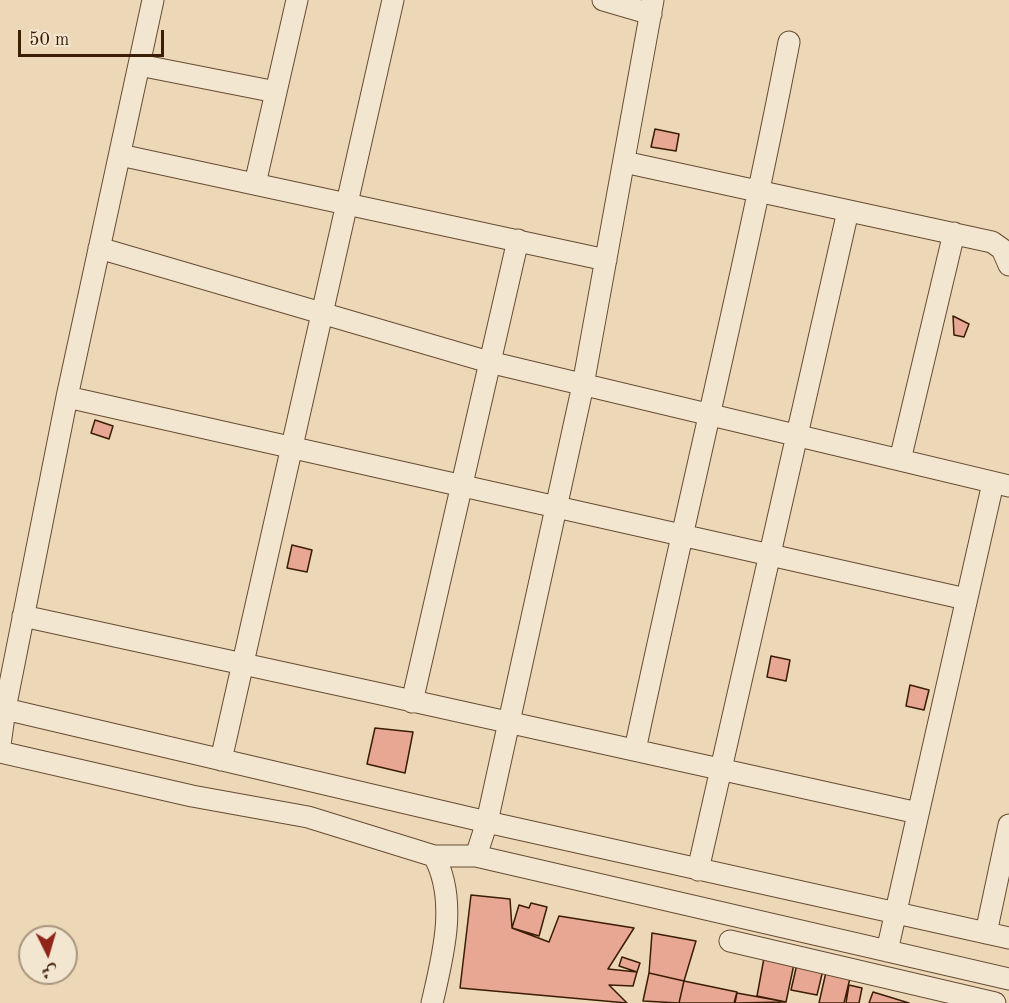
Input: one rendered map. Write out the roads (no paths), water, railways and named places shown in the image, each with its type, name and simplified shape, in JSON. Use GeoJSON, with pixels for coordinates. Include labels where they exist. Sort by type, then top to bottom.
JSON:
{"type":"FeatureCollection","features":[{"type":"Feature","properties":{"kind":"street"},"geometry":{"type":"LineString","coordinates":[[0,745],[5,709],[67,397],[153,0]]}},
{"type":"Feature","properties":{"kind":"street"},"geometry":{"type":"LineString","coordinates":[[221,760],[393,0]]}},
{"type":"Feature","properties":{"kind":"street"},"geometry":{"type":"LineString","coordinates":[[476,856],[487,822],[583,385],[652,7],[603,0]]}},
{"type":"Feature","properties":{"kind":"street"},"geometry":{"type":"LineString","coordinates":[[255,184],[276,92],[292,1]]}},
{"type":"Feature","properties":{"kind":"street"},"geometry":{"type":"LineString","coordinates":[[635,750],[680,537],[759,192],[789,42]]}},
{"type":"Feature","properties":{"kind":"street"},"geometry":{"type":"LineString","coordinates":[[139,65],[276,92]]}},
{"type":"Feature","properties":{"kind":"street"},"geometry":{"type":"LineString","coordinates":[[120,155],[606,260]]}},
{"type":"Feature","properties":{"kind":"street"},"geometry":{"type":"LineString","coordinates":[[624,162],[992,242],[1002,249],[1009,265]]}},
{"type":"Feature","properties":{"kind":"street"},"geometry":{"type":"LineString","coordinates":[[698,870],[772,554],[848,211]]}},
{"type":"Feature","properties":{"kind":"street"},"geometry":{"type":"LineString","coordinates":[[900,460],[954,233]]}},
{"type":"Feature","properties":{"kind":"street"},"geometry":{"type":"LineString","coordinates":[[412,702],[518,240]]}},
{"type":"Feature","properties":{"kind":"street"},"geometry":{"type":"LineString","coordinates":[[99,248],[322,311],[489,362],[1001,484],[966,599],[887,951]]}},
{"type":"Feature","properties":{"kind":"street"},"geometry":{"type":"LineString","coordinates":[[67,397],[291,446],[680,537],[772,554],[966,599]]}},
{"type":"Feature","properties":{"kind":"street"},"geometry":{"type":"LineString","coordinates":[[23,616],[242,662],[508,724],[918,813]]}},
{"type":"Feature","properties":{"kind":"street"},"geometry":{"type":"LineString","coordinates":[[5,709],[487,822],[1009,938]]}},
{"type":"Feature","properties":{"kind":"street"},"geometry":{"type":"LineString","coordinates":[[0,752],[192,796],[308,817],[434,856],[476,856],[1009,979]]}},
{"type":"Feature","properties":{"kind":"street"},"geometry":{"type":"LineString","coordinates":[[986,933],[1008,831]]}},
{"type":"Feature","properties":{"kind":"street"},"geometry":{"type":"LineString","coordinates":[[432,1003],[444,956],[448,894],[444,874],[434,856]]}},
{"type":"Feature","properties":{"kind":"street"},"geometry":{"type":"LineString","coordinates":[[730,941],[995,1003]]}}]}
